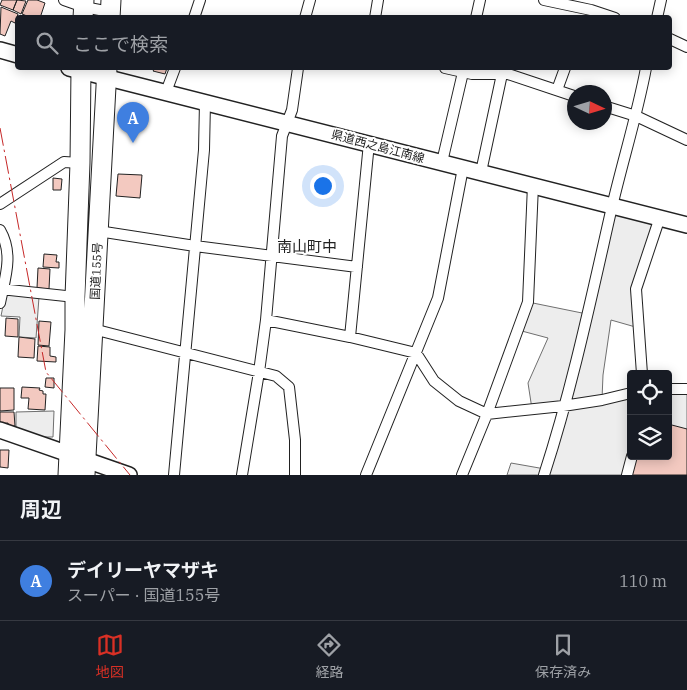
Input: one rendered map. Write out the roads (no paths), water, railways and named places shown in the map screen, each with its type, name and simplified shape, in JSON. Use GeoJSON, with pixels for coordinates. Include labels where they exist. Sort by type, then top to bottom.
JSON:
{"type":"FeatureCollection","features":[{"type":"Feature","properties":{"kind":"highway","name":"国道155号"},"geometry":{"type":"LineString","coordinates":[[77,70],[80,163],[75,297],[80,463]]}},
{"type":"Feature","properties":{"kind":"highway","name":"国道155号"},"geometry":{"type":"LineString","coordinates":[[68,475],[80,463],[93,328],[107,72]]}},
{"type":"Feature","properties":{"kind":"main road"},"geometry":{"type":"LineString","coordinates":[[0,50],[15,54]]}},
{"type":"Feature","properties":{"kind":"main road","name":"県道西之島江南線"},"geometry":{"type":"LineString","coordinates":[[92,70],[107,72],[166,92],[687,225]]}},
{"type":"Feature","properties":{"kind":"main road"},"geometry":{"type":"LineString","coordinates":[[0,430],[80,463],[129,475]]}},
{"type":"Feature","properties":{"kind":"street"},"geometry":{"type":"LineString","coordinates":[[64,0],[84,8],[112,12]]}},
{"type":"Feature","properties":{"kind":"street"},"geometry":{"type":"LineString","coordinates":[[195,15],[200,0]]}},
{"type":"Feature","properties":{"kind":"street"},"geometry":{"type":"LineString","coordinates":[[306,15],[310,0]]}},
{"type":"Feature","properties":{"kind":"street"},"geometry":{"type":"LineString","coordinates":[[376,15],[378,0]]}},
{"type":"Feature","properties":{"kind":"street"},"geometry":{"type":"LineString","coordinates":[[477,15],[480,0]]}},
{"type":"Feature","properties":{"kind":"street"},"geometry":{"type":"LineString","coordinates":[[544,0],[600,15]]}},
{"type":"Feature","properties":{"kind":"street"},"geometry":{"type":"LineString","coordinates":[[658,15],[661,0]]}},
{"type":"Feature","properties":{"kind":"street"},"geometry":{"type":"LineString","coordinates":[[672,39],[687,47]]}},
{"type":"Feature","properties":{"kind":"street"},"geometry":{"type":"LineString","coordinates":[[166,92],[174,70]]}},
{"type":"Feature","properties":{"kind":"street"},"geometry":{"type":"LineString","coordinates":[[242,475],[266,320],[282,136],[292,110],[298,70]]}},
{"type":"Feature","properties":{"kind":"street"},"geometry":{"type":"LineString","coordinates":[[442,162],[464,70],[486,75],[508,74],[567,94]]}},
{"type":"Feature","properties":{"kind":"street"},"geometry":{"type":"LineString","coordinates":[[557,90],[564,70]]}},
{"type":"Feature","properties":{"kind":"street"},"geometry":{"type":"LineString","coordinates":[[544,475],[587,314],[646,70]]}},
{"type":"Feature","properties":{"kind":"street"},"geometry":{"type":"LineString","coordinates":[[481,172],[502,74]]}},
{"type":"Feature","properties":{"kind":"street"},"geometry":{"type":"LineString","coordinates":[[174,475],[204,150],[205,102]]}},
{"type":"Feature","properties":{"kind":"street"},"geometry":{"type":"LineString","coordinates":[[612,108],[636,116],[687,140]]}},
{"type":"Feature","properties":{"kind":"street"},"geometry":{"type":"LineString","coordinates":[[350,337],[369,143]]}},
{"type":"Feature","properties":{"kind":"street"},"geometry":{"type":"LineString","coordinates":[[0,204],[64,162],[80,163]]}},
{"type":"Feature","properties":{"kind":"street"},"geometry":{"type":"LineString","coordinates":[[366,475],[438,298],[464,168]]}},
{"type":"Feature","properties":{"kind":"street"},"geometry":{"type":"LineString","coordinates":[[462,475],[487,414],[528,302],[533,185]]}},
{"type":"Feature","properties":{"kind":"street"},"geometry":{"type":"LineString","coordinates":[[642,370],[636,289],[660,217]]}},
{"type":"Feature","properties":{"kind":"street"},"geometry":{"type":"LineString","coordinates":[[0,230],[8,254],[0,303]]}},
{"type":"Feature","properties":{"kind":"street"},"geometry":{"type":"LineString","coordinates":[[98,231],[195,246],[357,266]]}},
{"type":"Feature","properties":{"kind":"street"},"geometry":{"type":"LineString","coordinates":[[1,289],[75,297]]}},
{"type":"Feature","properties":{"kind":"street"},"geometry":{"type":"LineString","coordinates":[[266,320],[416,353],[434,381],[459,401],[487,414],[563,406],[602,400],[627,393]]}},
{"type":"Feature","properties":{"kind":"street"},"geometry":{"type":"LineString","coordinates":[[93,328],[276,376],[289,387],[295,440],[295,475]]}},
{"type":"Feature","properties":{"kind":"street"},"geometry":{"type":"LineString","coordinates":[[672,389],[687,389]]}},
{"type":"Feature","properties":{"kind":"street"},"geometry":{"type":"LineString","coordinates":[[627,475],[631,460]]}},
{"type":"Feature","properties":{"kind":"place","name":"デイリーヤマザキ"},"geometry":{"type":"Point","coordinates":[133,143]}},
{"type":"Feature","properties":{"kind":"district","name":"南山町中"},"geometry":{"type":"Point","coordinates":[307,246]}}]}
